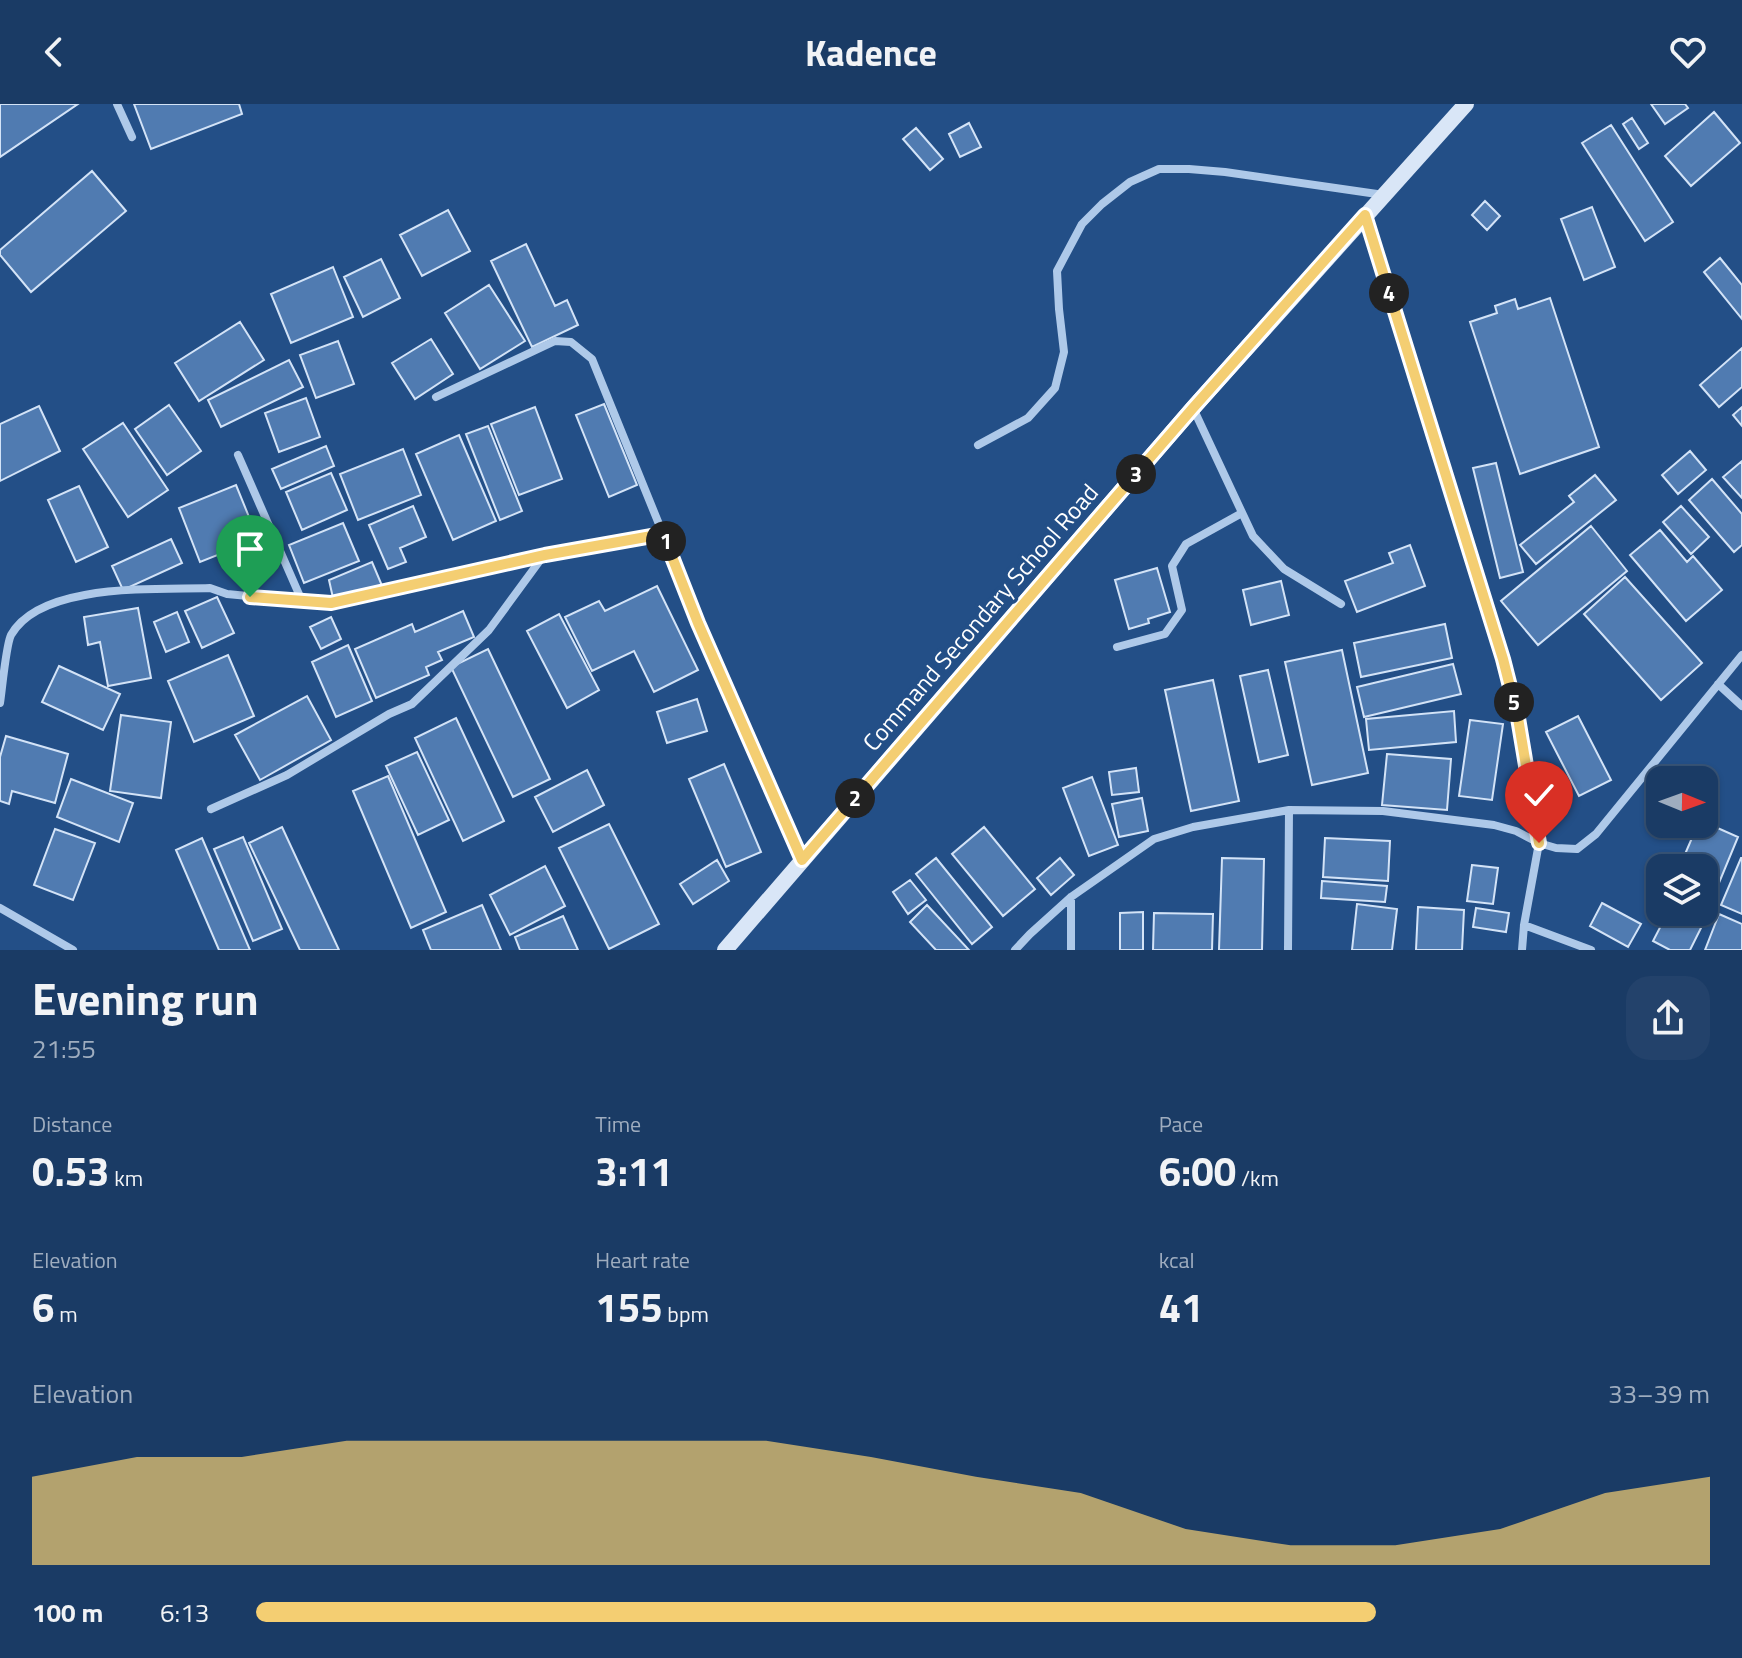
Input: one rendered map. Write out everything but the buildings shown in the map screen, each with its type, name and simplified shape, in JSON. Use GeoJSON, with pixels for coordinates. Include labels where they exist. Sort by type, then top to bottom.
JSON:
{"type":"FeatureCollection","features":[{"type":"Feature","properties":{"kind":"main road","name":"Command Secondary School Road"},"geometry":{"type":"LineString","coordinates":[[725,950],[1193,408],[1466,104]]}},
{"type":"Feature","properties":{"kind":"street"},"geometry":{"type":"LineString","coordinates":[[117,104],[132,137]]}},
{"type":"Feature","properties":{"kind":"street"},"geometry":{"type":"LineString","coordinates":[[978,445],[1028,418],[1055,388],[1064,352],[1057,271],[1082,224],[1130,182],[1159,169],[1189,169],[1384,195]]}},
{"type":"Feature","properties":{"kind":"street"},"geometry":{"type":"LineString","coordinates":[[1365,215],[1503,659],[1518,718],[1539,843],[1522,950]]}},
{"type":"Feature","properties":{"kind":"street"},"geometry":{"type":"LineString","coordinates":[[436,397],[555,341],[571,342],[592,359],[698,623],[802,860]]}},
{"type":"Feature","properties":{"kind":"street"},"geometry":{"type":"LineString","coordinates":[[1193,408],[1253,536],[1284,569],[1341,604]]}},
{"type":"Feature","properties":{"kind":"street"},"geometry":{"type":"LineString","coordinates":[[238,455],[302,601]]}},
{"type":"Feature","properties":{"kind":"street"},"geometry":{"type":"LineString","coordinates":[[1117,647],[1165,634],[1182,610],[1172,566],[1186,544],[1242,513]]}},
{"type":"Feature","properties":{"kind":"street"},"geometry":{"type":"LineString","coordinates":[[0,703],[10,637],[28,617],[54,603],[97,592],[210,588],[227,594],[331,603],[545,555],[663,534]]}},
{"type":"Feature","properties":{"kind":"street"},"geometry":{"type":"LineString","coordinates":[[211,809],[287,775],[389,714],[412,704],[489,630],[545,555]]}},
{"type":"Feature","properties":{"kind":"street"},"geometry":{"type":"LineString","coordinates":[[1015,950],[1071,897],[1154,839],[1193,827],[1289,810],[1383,811],[1494,825],[1556,848],[1577,849],[1596,834],[1742,655]]}},
{"type":"Feature","properties":{"kind":"street"},"geometry":{"type":"LineString","coordinates":[[1718,684],[1742,706]]}},
{"type":"Feature","properties":{"kind":"street"},"geometry":{"type":"LineString","coordinates":[[1288,950],[1289,810]]}},
{"type":"Feature","properties":{"kind":"street"},"geometry":{"type":"LineString","coordinates":[[1071,897],[1071,950]]}},
{"type":"Feature","properties":{"kind":"street"},"geometry":{"type":"LineString","coordinates":[[0,908],[73,950]]}},
{"type":"Feature","properties":{"kind":"street"},"geometry":{"type":"LineString","coordinates":[[1524,925],[1591,950]]}},
{"type":"Feature","properties":{"kind":"route"},"geometry":{"type":"LineString","coordinates":[[250,597],[331,603],[545,555],[663,534],[698,623],[802,860],[1193,408],[1365,215],[1503,659],[1518,718],[1539,843]]}}]}
